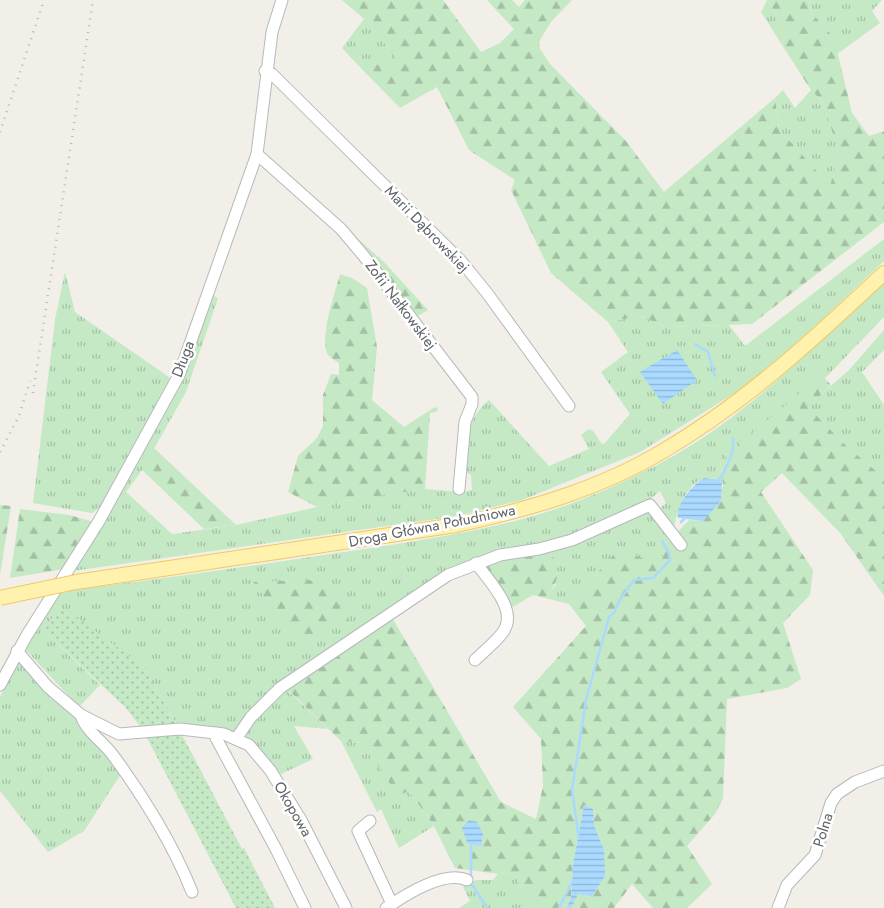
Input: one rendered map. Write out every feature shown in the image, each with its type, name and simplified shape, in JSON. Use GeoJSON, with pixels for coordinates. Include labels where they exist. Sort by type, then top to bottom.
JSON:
{"type":"FeatureCollection","features":[{"type":"Feature","properties":{"kind":"main road","name":"Droga Główna Południowa"},"geometry":{"type":"LineString","coordinates":[[0,598],[76,582],[448,526],[514,512],[571,494],[657,454],[724,411],[797,354],[884,273]]}},
{"type":"Feature","properties":{"kind":"street","name":"Długa"},"geometry":{"type":"LineString","coordinates":[[0,685],[17,651],[82,551],[178,375],[257,154],[265,72],[272,32],[282,0]]}},
{"type":"Feature","properties":{"kind":"street","name":"Marii Dąbrowskiej"},"geometry":{"type":"LineString","coordinates":[[265,72],[272,74],[461,261],[487,293],[568,406]]}},
{"type":"Feature","properties":{"kind":"street","name":"Zofii Nałkowskiej"},"geometry":{"type":"LineString","coordinates":[[257,154],[341,229],[363,254],[472,397],[472,404],[465,422],[459,489]]}},
{"type":"Feature","properties":{"kind":"street"},"geometry":{"type":"LineString","coordinates":[[236,740],[251,717],[280,688],[448,574],[476,563],[572,540],[650,505],[681,545]]}},
{"type":"Feature","properties":{"kind":"street"},"geometry":{"type":"LineString","coordinates":[[475,660],[504,631],[508,622],[506,606],[476,563]]}},
{"type":"Feature","properties":{"kind":"street","name":"Okopowa"},"geometry":{"type":"LineString","coordinates":[[17,651],[48,686],[81,715],[119,734],[180,729],[216,733],[249,745],[270,770],[301,820],[346,908]]}},
{"type":"Feature","properties":{"kind":"street","name":"Okopowa"},"geometry":{"type":"LineString","coordinates":[[81,715],[84,724],[112,754],[156,822],[192,892]]}},
{"type":"Feature","properties":{"kind":"street"},"geometry":{"type":"LineString","coordinates":[[216,733],[216,738],[276,848],[305,908]]}},
{"type":"Feature","properties":{"kind":"street","name":"Polna"},"geometry":{"type":"LineString","coordinates":[[778,908],[787,885],[815,855],[831,803],[837,794],[855,782],[884,771]]}},
{"type":"Feature","properties":{"kind":"street"},"geometry":{"type":"LineString","coordinates":[[370,821],[358,831],[389,906],[442,878],[461,877],[467,880]]}},
{"type":"Feature","properties":{"kind":"green space"},"geometry":{"type":"Polygon","coordinates":[[[342,0],[443,0],[481,52],[500,43],[514,29],[487,0],[512,0],[519,7],[525,0],[572,0],[551,22],[540,40],[539,47],[550,64],[626,141],[664,192],[775,98],[779,129],[830,186],[839,153],[823,102],[811,90],[784,48],[782,24],[767,0],[809,0],[811,12],[834,38],[852,113],[869,136],[884,131],[884,222],[752,324],[667,327],[641,316],[608,322],[551,273],[511,190],[515,180],[469,150],[437,87],[400,108],[356,63],[402,66],[369,23],[342,0]]]}},
{"type":"Feature","properties":{"kind":"green space"},"geometry":{"type":"Polygon","coordinates":[[[767,0],[782,24],[784,48],[761,12],[767,0]]]}},
{"type":"Feature","properties":{"kind":"green space"},"geometry":{"type":"Polygon","coordinates":[[[809,0],[882,0],[872,11],[880,23],[837,54],[834,38],[811,12],[809,0]]]}},
{"type":"Feature","properties":{"kind":"green space"},"geometry":{"type":"Polygon","coordinates":[[[364,19],[403,67],[356,63],[342,48],[364,19]]]}},
{"type":"Feature","properties":{"kind":"green space"},"geometry":{"type":"Polygon","coordinates":[[[783,90],[795,108],[811,90],[823,102],[839,153],[830,186],[779,129],[775,98],[783,90]]]}},
{"type":"Feature","properties":{"kind":"green space"},"geometry":{"type":"Polygon","coordinates":[[[358,239],[383,261],[428,310],[416,317],[358,239]]]}},
{"type":"Feature","properties":{"kind":"green space"},"geometry":{"type":"Polygon","coordinates":[[[884,239],[884,261],[810,331],[746,386],[640,452],[522,500],[457,516],[73,571],[108,516],[172,400],[189,364],[212,295],[218,298],[186,392],[142,470],[126,492],[172,534],[236,525],[358,498],[425,489],[462,492],[472,490],[471,475],[464,471],[467,441],[476,415],[489,400],[549,466],[589,449],[581,435],[589,429],[593,431],[602,444],[605,443],[630,414],[601,372],[628,352],[608,322],[641,316],[667,327],[729,325],[745,346],[884,239]]]}},
{"type":"Feature","properties":{"kind":"green space"},"geometry":{"type":"Polygon","coordinates":[[[65,272],[75,312],[169,377],[169,385],[101,506],[92,513],[33,503],[55,320],[65,272]]]}},
{"type":"Feature","properties":{"kind":"green space"},"geometry":{"type":"Polygon","coordinates":[[[340,274],[352,278],[367,288],[377,347],[372,400],[404,427],[435,407],[438,409],[436,412],[430,413],[425,489],[349,500],[317,507],[288,492],[298,456],[317,438],[323,426],[323,395],[331,374],[339,375],[339,363],[327,353],[325,335],[340,274]]]}},
{"type":"Feature","properties":{"kind":"green space"},"geometry":{"type":"Polygon","coordinates":[[[884,280],[884,317],[805,399],[759,462],[720,459],[722,480],[705,478],[692,487],[683,500],[674,528],[660,508],[666,503],[660,491],[645,504],[569,537],[505,550],[448,569],[278,684],[235,734],[176,723],[144,667],[53,616],[44,631],[100,685],[79,707],[24,648],[60,591],[213,571],[439,537],[519,520],[559,508],[599,492],[638,475],[675,455],[732,417],[810,351],[884,280]]]}},
{"type":"Feature","properties":{"kind":"green space"},"geometry":{"type":"Polygon","coordinates":[[[884,330],[884,350],[862,372],[884,405],[884,478],[842,442],[807,407],[849,370],[884,330]]]}},
{"type":"Feature","properties":{"kind":"green space"},"geometry":{"type":"Polygon","coordinates":[[[818,371],[831,385],[808,407],[842,442],[884,478],[884,596],[841,534],[782,473],[761,492],[813,570],[810,595],[783,623],[801,679],[787,688],[727,699],[723,798],[715,814],[687,846],[712,884],[687,908],[653,908],[632,884],[614,908],[571,908],[604,850],[594,825],[593,809],[584,805],[573,864],[571,899],[566,908],[534,908],[513,873],[498,874],[455,868],[434,826],[409,791],[396,796],[387,778],[361,743],[341,741],[289,691],[302,676],[391,616],[501,802],[536,819],[543,786],[541,739],[513,707],[586,626],[569,604],[614,554],[634,554],[658,566],[670,540],[689,520],[703,521],[723,486],[720,459],[727,458],[723,453],[726,452],[730,456],[738,456],[740,442],[796,397],[818,371]]]}},
{"type":"Feature","properties":{"kind":"green space"},"geometry":{"type":"Polygon","coordinates":[[[154,448],[236,525],[204,529],[142,470],[154,448]]]}},
{"type":"Feature","properties":{"kind":"green space"},"geometry":{"type":"Polygon","coordinates":[[[0,505],[11,506],[0,575],[0,505]]]}},
{"type":"Feature","properties":{"kind":"green space"},"geometry":{"type":"Polygon","coordinates":[[[20,509],[69,515],[94,522],[64,569],[10,578],[20,509]]]}},
{"type":"Feature","properties":{"kind":"green space"},"geometry":{"type":"Polygon","coordinates":[[[650,509],[672,537],[658,567],[634,554],[614,554],[569,604],[545,598],[556,585],[551,551],[650,509]]]}},
{"type":"Feature","properties":{"kind":"green space"},"geometry":{"type":"Polygon","coordinates":[[[551,551],[557,571],[554,586],[545,598],[533,595],[511,608],[505,593],[484,565],[551,551]]]}},
{"type":"Feature","properties":{"kind":"green space"},"geometry":{"type":"Polygon","coordinates":[[[309,580],[329,586],[348,622],[299,642],[253,582],[309,580]]]}},
{"type":"Feature","properties":{"kind":"green space"},"geometry":{"type":"Polygon","coordinates":[[[66,609],[144,667],[177,725],[143,730],[125,707],[44,631],[53,616],[66,609]]]}},
{"type":"Feature","properties":{"kind":"green space"},"geometry":{"type":"Polygon","coordinates":[[[17,660],[22,662],[79,716],[121,774],[84,831],[48,852],[0,791],[0,697],[17,660]]]}},
{"type":"Feature","properties":{"kind":"green space"},"geometry":{"type":"Polygon","coordinates":[[[302,676],[289,692],[328,729],[294,726],[313,759],[279,775],[243,737],[262,711],[302,676]]]}},
{"type":"Feature","properties":{"kind":"green space"},"geometry":{"type":"Polygon","coordinates":[[[181,733],[275,908],[236,908],[147,738],[181,733]]]}},
{"type":"Feature","properties":{"kind":"green space"},"geometry":{"type":"Polygon","coordinates":[[[341,741],[361,743],[387,778],[396,796],[408,790],[434,826],[399,848],[381,809],[377,812],[341,741]]]}},
{"type":"Feature","properties":{"kind":"green space"},"geometry":{"type":"Polygon","coordinates":[[[513,873],[534,908],[459,908],[470,901],[463,887],[476,880],[493,880],[498,874],[513,873]]]}},
{"type":"Feature","properties":{"kind":"water"},"geometry":{"type":"Polygon","coordinates":[[[677,350],[697,380],[663,404],[640,372],[677,350]]]}},
{"type":"Feature","properties":{"kind":"water"},"geometry":{"type":"Polygon","coordinates":[[[704,478],[722,480],[721,501],[703,521],[678,518],[679,507],[682,501],[695,485],[704,478]]]}},
{"type":"Feature","properties":{"kind":"water"},"geometry":{"type":"Polygon","coordinates":[[[584,805],[593,809],[594,825],[604,850],[605,876],[592,896],[578,894],[571,908],[566,908],[571,899],[573,864],[584,805]]]}},
{"type":"Feature","properties":{"kind":"water"},"geometry":{"type":"Polygon","coordinates":[[[469,820],[477,822],[483,834],[481,846],[468,844],[462,828],[469,820]]]}},
{"type":"Feature","properties":{"kind":"waterway"},"geometry":{"type":"LineString","coordinates":[[695,344],[708,352],[715,376]]}},
{"type":"Feature","properties":{"kind":"waterway"},"geometry":{"type":"LineString","coordinates":[[717,482],[729,461],[733,449],[733,438]]}},
{"type":"Feature","properties":{"kind":"waterway"},"geometry":{"type":"LineString","coordinates":[[681,522],[685,518]]}},
{"type":"Feature","properties":{"kind":"waterway"},"geometry":{"type":"LineString","coordinates":[[579,839],[572,790],[586,700],[609,617],[614,613],[619,601],[634,580],[653,578],[670,560],[669,553],[662,541]]}},
{"type":"Feature","properties":{"kind":"waterway"},"geometry":{"type":"LineString","coordinates":[[471,846],[471,883],[487,908]]}},
{"type":"Feature","properties":{"kind":"waterway"},"geometry":{"type":"LineString","coordinates":[[559,908],[573,880]]}},
{"type":"Feature","properties":{"kind":"railway"},"geometry":{"type":"LineString","coordinates":[[0,132],[44,0]]}},
{"type":"Feature","properties":{"kind":"railway"},"geometry":{"type":"LineString","coordinates":[[33,393],[93,0]]}},
{"type":"Feature","properties":{"kind":"railway"},"geometry":{"type":"LineString","coordinates":[[0,452],[19,416],[30,381]]}}]}
